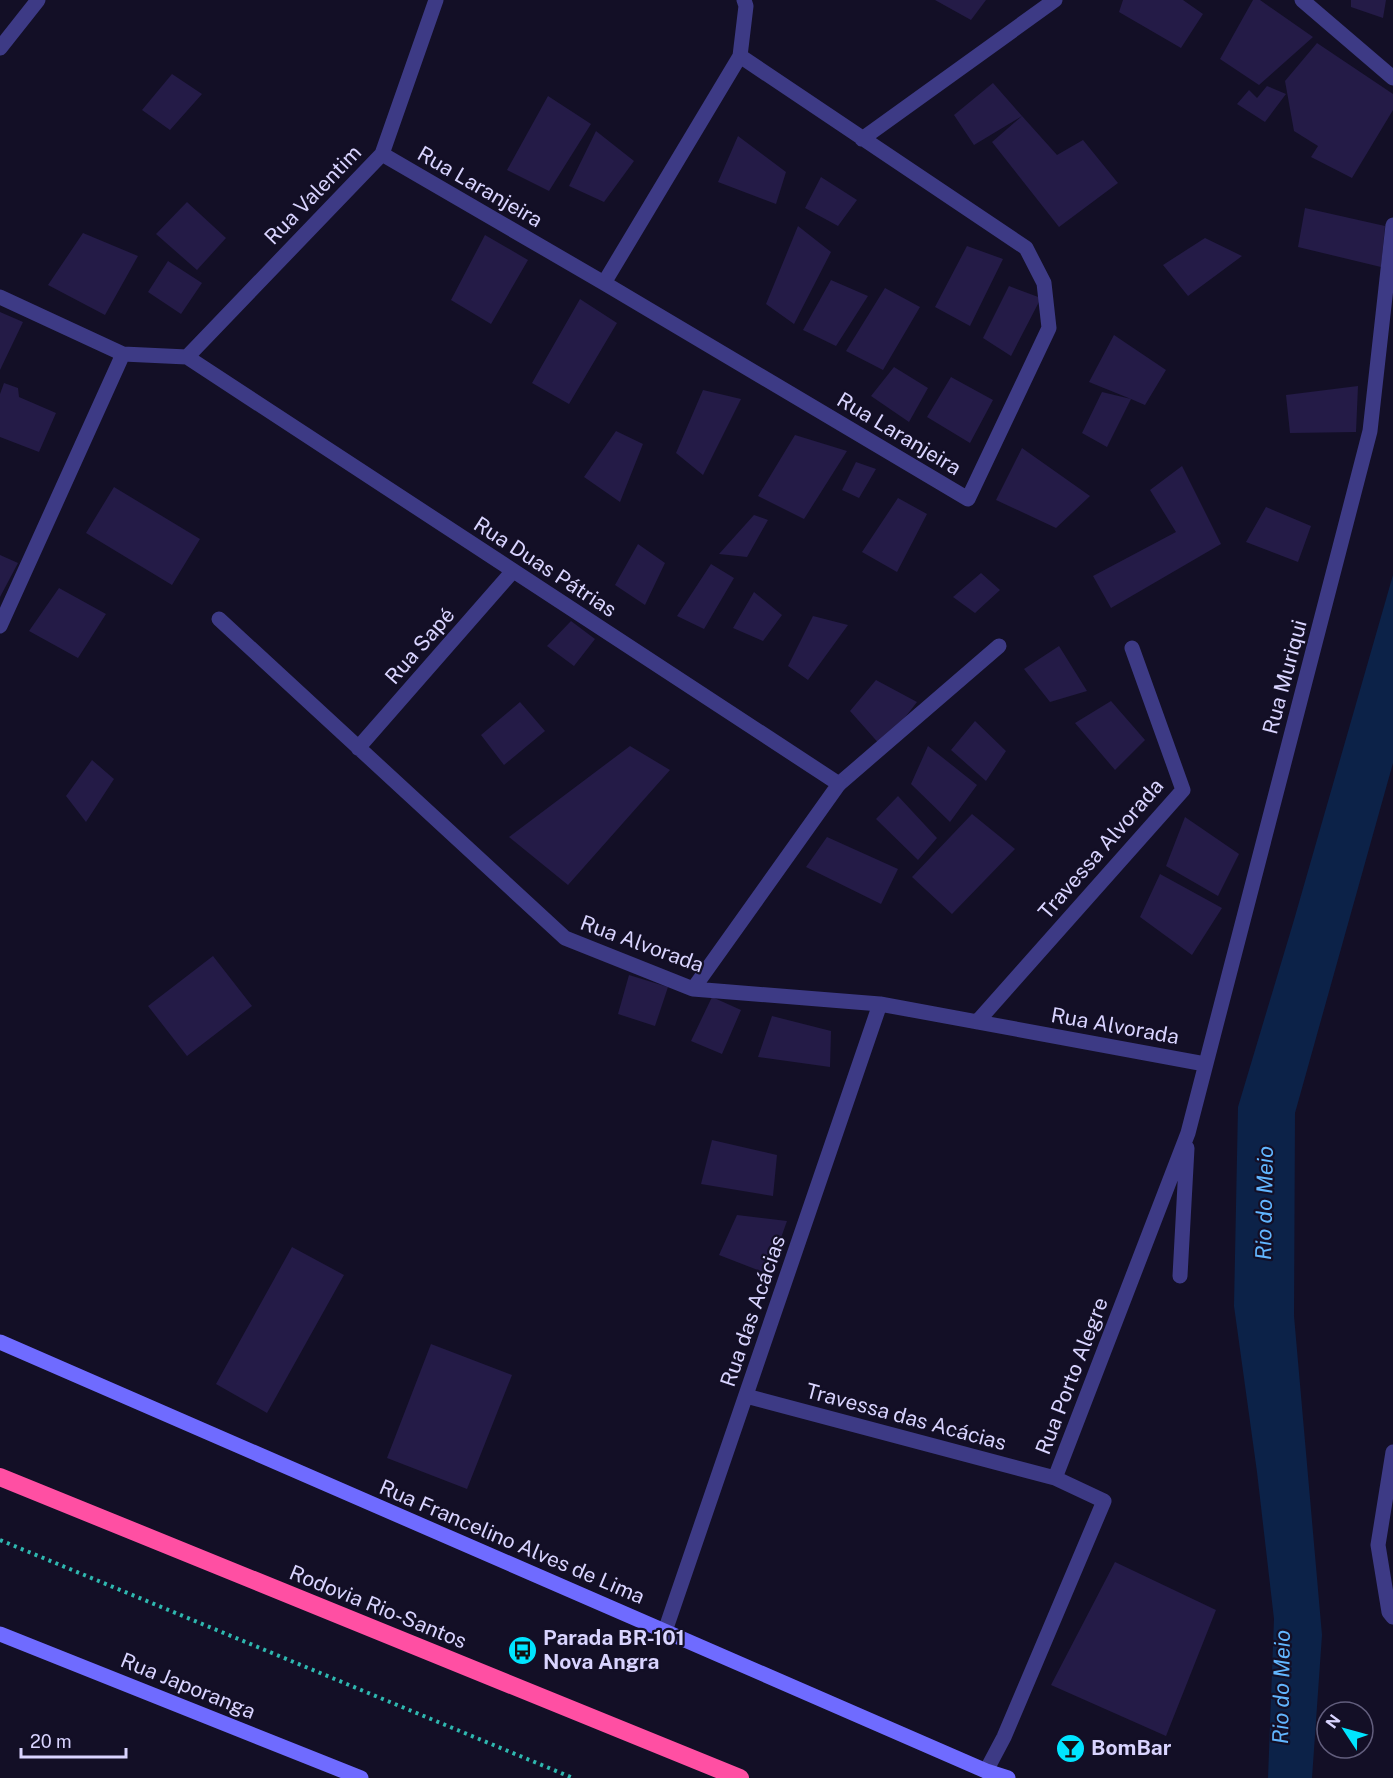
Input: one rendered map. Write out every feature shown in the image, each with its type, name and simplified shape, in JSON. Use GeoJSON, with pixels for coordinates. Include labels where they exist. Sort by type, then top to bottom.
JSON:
{"type":"FeatureCollection","features":[{"type":"Feature","properties":{"kind":"highway","name":"Rodovia Rio-Santos"},"geometry":{"type":"LineString","coordinates":[[0,1477],[740,1778]]}},
{"type":"Feature","properties":{"kind":"main road","name":"Rua Francelino Alves de Lima"},"geometry":{"type":"LineString","coordinates":[[0,1342],[986,1771],[1008,1778]]}},
{"type":"Feature","properties":{"kind":"main road","name":"Rua Japoranga"},"geometry":{"type":"LineString","coordinates":[[0,1634],[361,1778]]}},
{"type":"Feature","properties":{"kind":"street"},"geometry":{"type":"LineString","coordinates":[[0,48],[38,0]]}},
{"type":"Feature","properties":{"kind":"street","name":"Rua Valentim"},"geometry":{"type":"LineString","coordinates":[[187,357],[382,154],[436,0]]}},
{"type":"Feature","properties":{"kind":"street"},"geometry":{"type":"LineString","coordinates":[[604,283],[740,56],[746,6],[744,0]]}},
{"type":"Feature","properties":{"kind":"street"},"geometry":{"type":"LineString","coordinates":[[862,139],[1056,0]]}},
{"type":"Feature","properties":{"kind":"street"},"geometry":{"type":"LineString","coordinates":[[1302,0],[1393,78]]}},
{"type":"Feature","properties":{"kind":"street","name":"Rua Laranjeira"},"geometry":{"type":"LineString","coordinates":[[382,154],[968,499],[1049,328],[1044,283],[1026,248],[740,56]]}},
{"type":"Feature","properties":{"kind":"street","name":"Rua Muriqui"},"geometry":{"type":"LineString","coordinates":[[1188,1133],[1370,431],[1393,225]]}},
{"type":"Feature","properties":{"kind":"street"},"geometry":{"type":"LineString","coordinates":[[0,297],[123,354],[187,357]]}},
{"type":"Feature","properties":{"kind":"street"},"geometry":{"type":"LineString","coordinates":[[0,626],[123,354]]}},
{"type":"Feature","properties":{"kind":"street","name":"Rua Duas Pátrias"},"geometry":{"type":"LineString","coordinates":[[187,357],[839,784]]}},
{"type":"Feature","properties":{"kind":"street","name":"Rua Sapé"},"geometry":{"type":"LineString","coordinates":[[358,748],[513,571]]}},
{"type":"Feature","properties":{"kind":"street","name":"Rua Alvorada"},"geometry":{"type":"LineString","coordinates":[[219,619],[565,938],[693,988],[880,1004],[1205,1064]]}},
{"type":"Feature","properties":{"kind":"street"},"geometry":{"type":"LineString","coordinates":[[693,988],[839,784],[999,646]]}},
{"type":"Feature","properties":{"kind":"street","name":"Travessa Alvorada"},"geometry":{"type":"LineString","coordinates":[[976,1022],[1183,790],[1132,648]]}},
{"type":"Feature","properties":{"kind":"street","name":"Rua das Acácias"},"geometry":{"type":"LineString","coordinates":[[665,1631],[880,1004]]}},
{"type":"Feature","properties":{"kind":"street"},"geometry":{"type":"LineString","coordinates":[[1180,1276],[1188,1133]]}},
{"type":"Feature","properties":{"kind":"street","name":"Rua Porto Alegre"},"geometry":{"type":"LineString","coordinates":[[986,1771],[1004,1737],[1104,1501],[1055,1478],[1188,1133]]}},
{"type":"Feature","properties":{"kind":"street","name":"Travessa das Acácias"},"geometry":{"type":"LineString","coordinates":[[746,1396],[1055,1478]]}},
{"type":"Feature","properties":{"kind":"street"},"geometry":{"type":"LineString","coordinates":[[1393,1452],[1378,1545],[1389,1612],[1393,1617]]}},
{"type":"Feature","properties":{"kind":"path"},"geometry":{"type":"LineString","coordinates":[[0,1540],[573,1778]]}},
{"type":"Feature","properties":{"kind":"water","name":"Rio do Meio"},"geometry":{"type":"Polygon","coordinates":[[[1393,575],[1393,763],[1295,1113],[1294,1316],[1322,1635],[1317,1700],[1315,1700],[1312,1778],[1268,1778],[1274,1619],[1234,1306],[1238,1107],[1393,575]]]}},
{"type":"Feature","properties":{"kind":"building"},"geometry":{"type":"Polygon","coordinates":[[[935,0],[986,0],[971,20],[935,0]]]}},
{"type":"Feature","properties":{"kind":"building"},"geometry":{"type":"Polygon","coordinates":[[[1123,0],[1183,0],[1203,14],[1181,48],[1119,12],[1123,0]]]}},
{"type":"Feature","properties":{"kind":"building"},"geometry":{"type":"Polygon","coordinates":[[[1253,0],[1260,0],[1313,37],[1259,85],[1220,59],[1253,0]]]}},
{"type":"Feature","properties":{"kind":"building"},"geometry":{"type":"Polygon","coordinates":[[[1351,0],[1386,0],[1383,18],[1351,7],[1351,0]]]}},
{"type":"Feature","properties":{"kind":"building"},"geometry":{"type":"Polygon","coordinates":[[[1317,43],[1393,94],[1393,110],[1352,178],[1311,157],[1318,146],[1294,131],[1285,81],[1317,43]]]}},
{"type":"Feature","properties":{"kind":"building"},"geometry":{"type":"Polygon","coordinates":[[[172,74],[202,94],[170,130],[142,110],[172,74]]]}},
{"type":"Feature","properties":{"kind":"building"},"geometry":{"type":"Polygon","coordinates":[[[993,83],[1022,116],[974,145],[954,115],[993,83]]]}},
{"type":"Feature","properties":{"kind":"building"},"geometry":{"type":"Polygon","coordinates":[[[1267,86],[1286,94],[1265,122],[1237,104],[1249,90],[1257,98],[1267,86]]]}},
{"type":"Feature","properties":{"kind":"building"},"geometry":{"type":"Polygon","coordinates":[[[548,96],[591,124],[549,191],[507,170],[548,96]]]}},
{"type":"Feature","properties":{"kind":"building"},"geometry":{"type":"Polygon","coordinates":[[[1022,116],[1057,155],[1083,140],[1118,183],[1059,227],[992,142],[1022,116]]]}},
{"type":"Feature","properties":{"kind":"building"},"geometry":{"type":"Polygon","coordinates":[[[596,131],[634,161],[604,202],[569,186],[596,131]]]}},
{"type":"Feature","properties":{"kind":"building"},"geometry":{"type":"Polygon","coordinates":[[[738,136],[786,172],[776,204],[718,182],[738,136]]]}},
{"type":"Feature","properties":{"kind":"building"},"geometry":{"type":"Polygon","coordinates":[[[821,177],[857,200],[838,226],[805,208],[821,177]]]}},
{"type":"Feature","properties":{"kind":"building"},"geometry":{"type":"Polygon","coordinates":[[[187,202],[226,238],[197,270],[156,234],[187,202]]]}},
{"type":"Feature","properties":{"kind":"building"},"geometry":{"type":"Polygon","coordinates":[[[1305,208],[1385,226],[1381,267],[1298,247],[1305,208]]]}},
{"type":"Feature","properties":{"kind":"building"},"geometry":{"type":"Polygon","coordinates":[[[798,226],[831,252],[794,324],[766,304],[798,226]]]}},
{"type":"Feature","properties":{"kind":"building"},"geometry":{"type":"Polygon","coordinates":[[[83,233],[138,256],[105,315],[48,285],[83,233]]]}},
{"type":"Feature","properties":{"kind":"building"},"geometry":{"type":"Polygon","coordinates":[[[485,235],[528,260],[491,324],[451,300],[485,235]]]}},
{"type":"Feature","properties":{"kind":"building"},"geometry":{"type":"Polygon","coordinates":[[[1205,238],[1242,256],[1188,296],[1163,265],[1205,238]]]}},
{"type":"Feature","properties":{"kind":"building"},"geometry":{"type":"Polygon","coordinates":[[[967,246],[1003,259],[970,326],[935,307],[967,246]]]}},
{"type":"Feature","properties":{"kind":"building"},"geometry":{"type":"Polygon","coordinates":[[[168,261],[202,283],[181,314],[148,292],[168,261]]]}},
{"type":"Feature","properties":{"kind":"building"},"geometry":{"type":"Polygon","coordinates":[[[831,280],[868,296],[836,346],[803,330],[831,280]]]}},
{"type":"Feature","properties":{"kind":"building"},"geometry":{"type":"Polygon","coordinates":[[[1009,286],[1041,298],[1011,356],[983,338],[1009,286]]]}},
{"type":"Feature","properties":{"kind":"building"},"geometry":{"type":"Polygon","coordinates":[[[885,288],[920,307],[883,370],[846,351],[885,288]]]}},
{"type":"Feature","properties":{"kind":"building"},"geometry":{"type":"Polygon","coordinates":[[[580,299],[617,323],[569,404],[532,383],[580,299]]]}},
{"type":"Feature","properties":{"kind":"building"},"geometry":{"type":"Polygon","coordinates":[[[0,312],[23,322],[0,370],[0,312]]]}},
{"type":"Feature","properties":{"kind":"building"},"geometry":{"type":"Polygon","coordinates":[[[1114,335],[1166,370],[1145,405],[1089,382],[1114,335]]]}},
{"type":"Feature","properties":{"kind":"building"},"geometry":{"type":"Polygon","coordinates":[[[894,367],[928,388],[909,422],[871,396],[894,367]]]}},
{"type":"Feature","properties":{"kind":"building"},"geometry":{"type":"Polygon","coordinates":[[[951,377],[993,400],[970,443],[927,417],[951,377]]]}},
{"type":"Feature","properties":{"kind":"building"},"geometry":{"type":"Polygon","coordinates":[[[4,383],[18,388],[19,397],[56,413],[39,452],[0,437],[0,394],[4,383]]]}},
{"type":"Feature","properties":{"kind":"building"},"geometry":{"type":"Polygon","coordinates":[[[1358,386],[1356,432],[1290,433],[1286,395],[1358,386]]]}},
{"type":"Feature","properties":{"kind":"building"},"geometry":{"type":"Polygon","coordinates":[[[703,390],[741,399],[703,475],[676,453],[703,390]]]}},
{"type":"Feature","properties":{"kind":"building"},"geometry":{"type":"Polygon","coordinates":[[[1102,392],[1131,399],[1107,447],[1082,433],[1102,392]]]}},
{"type":"Feature","properties":{"kind":"building"},"geometry":{"type":"Polygon","coordinates":[[[616,431],[643,444],[620,502],[584,477],[616,431]]]}},
{"type":"Feature","properties":{"kind":"building"},"geometry":{"type":"Polygon","coordinates":[[[795,435],[847,451],[804,519],[758,496],[795,435]]]}},
{"type":"Feature","properties":{"kind":"building"},"geometry":{"type":"Polygon","coordinates":[[[1022,448],[1090,496],[1056,528],[996,500],[1022,448]]]}},
{"type":"Feature","properties":{"kind":"building"},"geometry":{"type":"Polygon","coordinates":[[[856,462],[876,469],[859,498],[842,490],[856,462]]]}},
{"type":"Feature","properties":{"kind":"building"},"geometry":{"type":"Polygon","coordinates":[[[1182,466],[1221,544],[1111,608],[1093,576],[1176,532],[1150,490],[1182,466]]]}},
{"type":"Feature","properties":{"kind":"building"},"geometry":{"type":"Polygon","coordinates":[[[114,487],[200,539],[172,585],[86,533],[114,487]]]}},
{"type":"Feature","properties":{"kind":"building"},"geometry":{"type":"Polygon","coordinates":[[[898,498],[927,514],[897,572],[862,552],[898,498]]]}},
{"type":"Feature","properties":{"kind":"building"},"geometry":{"type":"Polygon","coordinates":[[[1266,507],[1311,526],[1298,562],[1246,542],[1266,507]]]}},
{"type":"Feature","properties":{"kind":"building"},"geometry":{"type":"Polygon","coordinates":[[[754,515],[768,520],[747,557],[719,554],[754,515]]]}},
{"type":"Feature","properties":{"kind":"building"},"geometry":{"type":"Polygon","coordinates":[[[638,544],[665,563],[645,605],[615,585],[638,544]]]}},
{"type":"Feature","properties":{"kind":"building"},"geometry":{"type":"Polygon","coordinates":[[[0,555],[18,563],[0,597],[0,555]]]}},
{"type":"Feature","properties":{"kind":"building"},"geometry":{"type":"Polygon","coordinates":[[[711,564],[734,578],[704,629],[677,616],[711,564]]]}},
{"type":"Feature","properties":{"kind":"building"},"geometry":{"type":"Polygon","coordinates":[[[981,573],[1000,590],[975,613],[953,597],[981,573]]]}},
{"type":"Feature","properties":{"kind":"building"},"geometry":{"type":"Polygon","coordinates":[[[59,588],[106,614],[78,658],[29,631],[59,588]]]}},
{"type":"Feature","properties":{"kind":"building"},"geometry":{"type":"Polygon","coordinates":[[[754,592],[782,615],[763,641],[733,628],[754,592]]]}},
{"type":"Feature","properties":{"kind":"building"},"geometry":{"type":"Polygon","coordinates":[[[813,616],[848,625],[808,680],[788,666],[813,616]]]}},
{"type":"Feature","properties":{"kind":"building"},"geometry":{"type":"Polygon","coordinates":[[[571,621],[595,639],[574,666],[547,646],[571,621]]]}},
{"type":"Feature","properties":{"kind":"building"},"geometry":{"type":"Polygon","coordinates":[[[1059,646],[1087,691],[1050,702],[1024,669],[1059,646]]]}},
{"type":"Feature","properties":{"kind":"building"},"geometry":{"type":"Polygon","coordinates":[[[876,680],[917,702],[882,747],[850,711],[876,680]]]}},
{"type":"Feature","properties":{"kind":"building"},"geometry":{"type":"Polygon","coordinates":[[[1111,701],[1145,740],[1115,770],[1075,723],[1111,701]]]}},
{"type":"Feature","properties":{"kind":"building"},"geometry":{"type":"Polygon","coordinates":[[[520,702],[545,731],[504,765],[481,735],[520,702]]]}},
{"type":"Feature","properties":{"kind":"building"},"geometry":{"type":"Polygon","coordinates":[[[975,721],[1006,751],[986,781],[951,750],[975,721]]]}},
{"type":"Feature","properties":{"kind":"building"},"geometry":{"type":"Polygon","coordinates":[[[630,746],[670,770],[568,885],[509,837],[630,746]]]}},
{"type":"Feature","properties":{"kind":"building"},"geometry":{"type":"Polygon","coordinates":[[[928,746],[977,785],[950,822],[911,784],[928,746]]]}},
{"type":"Feature","properties":{"kind":"building"},"geometry":{"type":"Polygon","coordinates":[[[92,760],[114,779],[86,822],[66,796],[92,760]]]}},
{"type":"Feature","properties":{"kind":"building"},"geometry":{"type":"Polygon","coordinates":[[[898,796],[937,838],[918,860],[876,819],[898,796]]]}},
{"type":"Feature","properties":{"kind":"building"},"geometry":{"type":"Polygon","coordinates":[[[972,814],[1015,849],[952,914],[912,877],[972,814]]]}},
{"type":"Feature","properties":{"kind":"building"},"geometry":{"type":"Polygon","coordinates":[[[1185,817],[1239,854],[1218,896],[1166,866],[1185,817]]]}},
{"type":"Feature","properties":{"kind":"building"},"geometry":{"type":"Polygon","coordinates":[[[827,837],[898,869],[881,904],[806,867],[827,837]]]}},
{"type":"Feature","properties":{"kind":"building"},"geometry":{"type":"Polygon","coordinates":[[[1160,874],[1222,908],[1192,955],[1140,917],[1160,874]]]}},
{"type":"Feature","properties":{"kind":"building"},"geometry":{"type":"Polygon","coordinates":[[[213,956],[252,1006],[187,1056],[148,1006],[213,956]]]}},
{"type":"Feature","properties":{"kind":"building"},"geometry":{"type":"Polygon","coordinates":[[[629,975],[668,987],[655,1026],[618,1014],[629,975]]]}},
{"type":"Feature","properties":{"kind":"building"},"geometry":{"type":"Polygon","coordinates":[[[712,997],[741,1010],[722,1054],[691,1041],[712,997]]]}},
{"type":"Feature","properties":{"kind":"building"},"geometry":{"type":"Polygon","coordinates":[[[772,1016],[831,1031],[830,1067],[758,1057],[772,1016]]]}},
{"type":"Feature","properties":{"kind":"building"},"geometry":{"type":"Polygon","coordinates":[[[712,1140],[777,1155],[773,1196],[701,1184],[712,1140]]]}},
{"type":"Feature","properties":{"kind":"building"},"geometry":{"type":"Polygon","coordinates":[[[737,1215],[787,1221],[768,1274],[719,1255],[737,1215]]]}},
{"type":"Feature","properties":{"kind":"building"},"geometry":{"type":"Polygon","coordinates":[[[292,1247],[344,1275],[267,1413],[216,1384],[292,1247]]]}},
{"type":"Feature","properties":{"kind":"building"},"geometry":{"type":"Polygon","coordinates":[[[431,1344],[512,1375],[467,1489],[387,1458],[431,1344]]]}},
{"type":"Feature","properties":{"kind":"building"},"geometry":{"type":"Polygon","coordinates":[[[1115,1562],[1216,1610],[1166,1736],[1051,1685],[1115,1562]]]}},
{"type":"Feature","properties":{"kind":"place","name":"Parada BR-101 Nova Angra"},"geometry":{"type":"Point","coordinates":[522,1650]}},
{"type":"Feature","properties":{"kind":"place","name":"BomBar"},"geometry":{"type":"Point","coordinates":[1070,1748]}}]}
